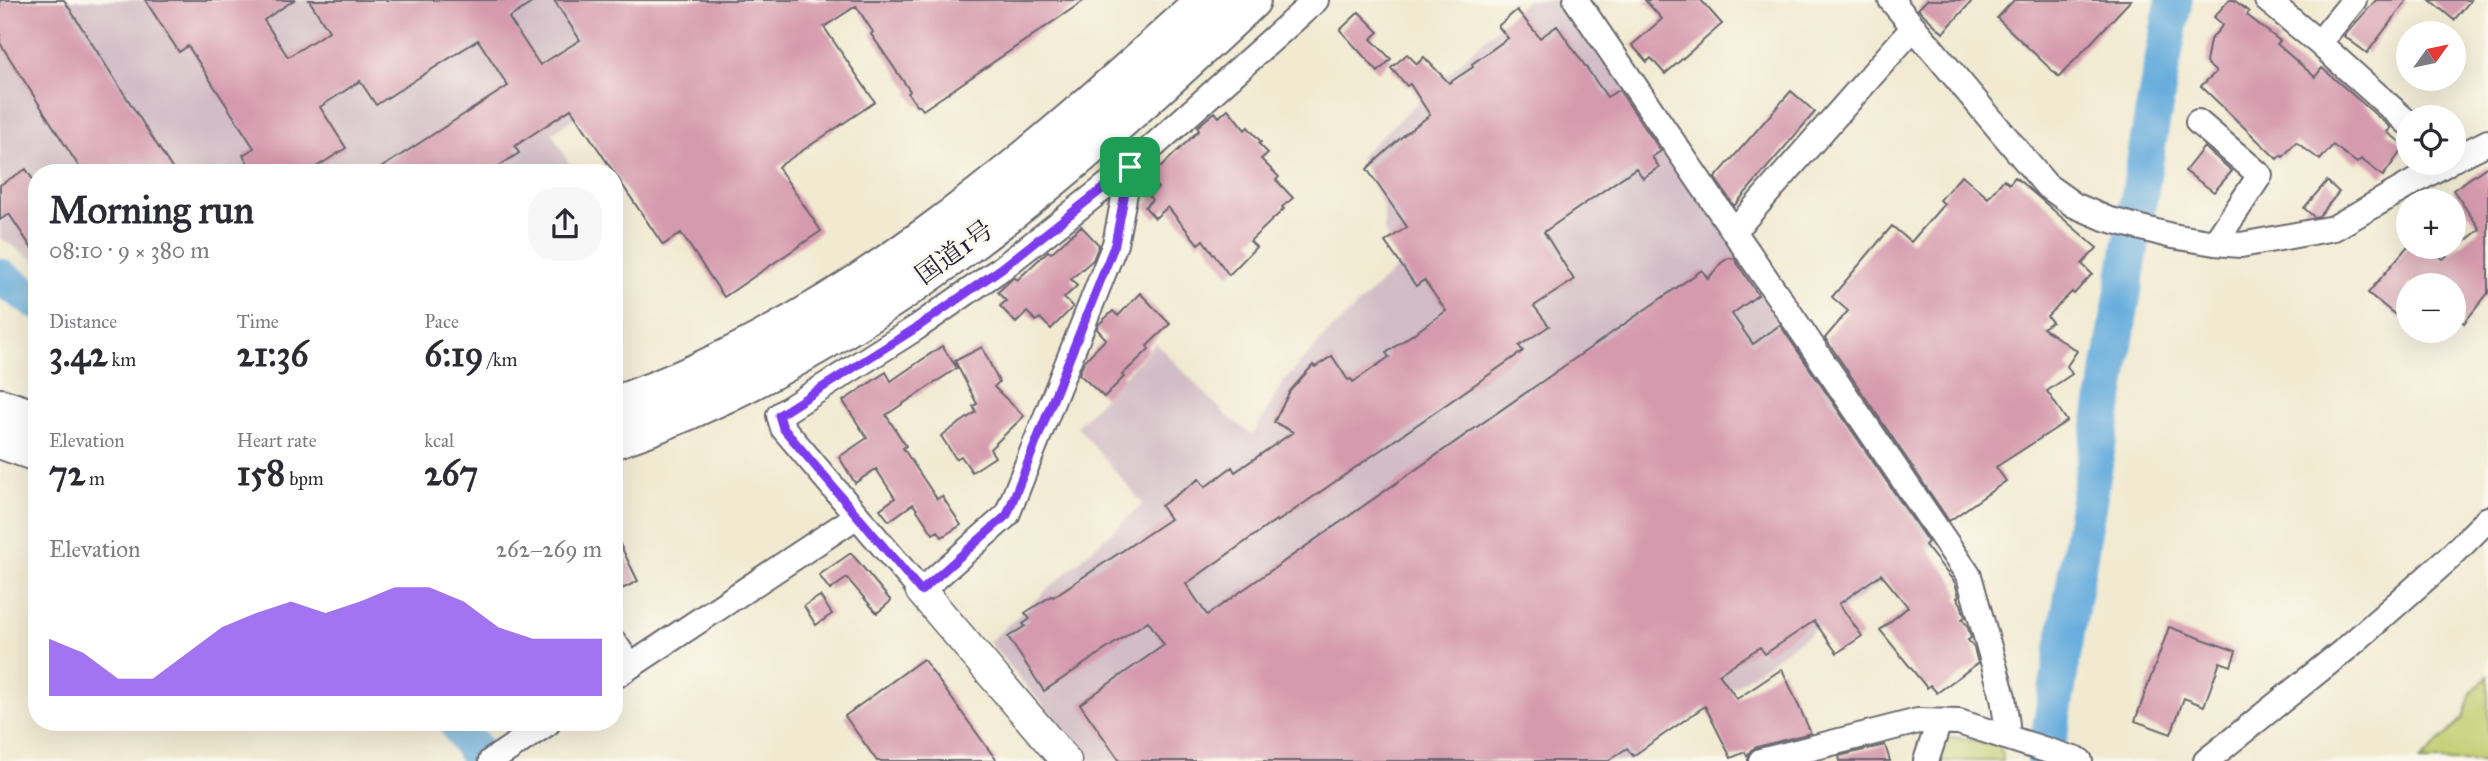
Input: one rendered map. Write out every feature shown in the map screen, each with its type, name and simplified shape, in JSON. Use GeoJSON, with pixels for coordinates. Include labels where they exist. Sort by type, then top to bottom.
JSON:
{"type":"FeatureCollection","features":[{"type":"Feature","properties":{"kind":"highway","name":"国道1号"},"geometry":{"type":"LineString","coordinates":[[623,435],[712,400],[784,364],[914,282],[981,234],[1109,130],[1237,5]]}},
{"type":"Feature","properties":{"kind":"highway","name":"国道1号"},"geometry":{"type":"LineString","coordinates":[[623,402],[698,372],[769,337],[898,257],[962,211],[1091,104],[1237,5]]}},
{"type":"Feature","properties":{"kind":"highway"},"geometry":{"type":"LineString","coordinates":[[0,408],[28,418]]}},
{"type":"Feature","properties":{"kind":"highway"},"geometry":{"type":"LineString","coordinates":[[0,439],[28,449]]}},
{"type":"Feature","properties":{"kind":"street"},"geometry":{"type":"LineString","coordinates":[[1066,761],[783,428],[779,415],[916,328],[1002,268],[1130,167],[1316,0]]}},
{"type":"Feature","properties":{"kind":"street"},"geometry":{"type":"LineString","coordinates":[[1576,0],[1969,576],[2003,697],[2010,738]]}},
{"type":"Feature","properties":{"kind":"street"},"geometry":{"type":"LineString","coordinates":[[1891,0],[2046,185],[2074,205],[2108,219],[2172,236],[2241,245],[2334,228],[2424,175]]}},
{"type":"Feature","properties":{"kind":"street"},"geometry":{"type":"LineString","coordinates":[[2267,0],[2396,112]]}},
{"type":"Feature","properties":{"kind":"street"},"geometry":{"type":"LineString","coordinates":[[2319,43],[2354,0]]}},
{"type":"Feature","properties":{"kind":"street"},"geometry":{"type":"LineString","coordinates":[[1735,230],[1914,27]]}},
{"type":"Feature","properties":{"kind":"street"},"geometry":{"type":"LineString","coordinates":[[2198,122],[2260,175],[2215,243]]}},
{"type":"Feature","properties":{"kind":"street"},"geometry":{"type":"LineString","coordinates":[[2466,152],[2488,142]]}},
{"type":"Feature","properties":{"kind":"street"},"geometry":{"type":"LineString","coordinates":[[921,591],[1007,515],[1115,244],[1130,167]]}},
{"type":"Feature","properties":{"kind":"street"},"geometry":{"type":"LineString","coordinates":[[623,454],[647,443],[712,400]]}},
{"type":"Feature","properties":{"kind":"street"},"geometry":{"type":"LineString","coordinates":[[623,670],[857,516]]}},
{"type":"Feature","properties":{"kind":"street"},"geometry":{"type":"LineString","coordinates":[[2206,761],[2347,648],[2488,519]]}},
{"type":"Feature","properties":{"kind":"street"},"geometry":{"type":"LineString","coordinates":[[1761,761],[1918,721],[1959,722],[2079,761]]}},
{"type":"Feature","properties":{"kind":"street"},"geometry":{"type":"LineString","coordinates":[[1926,761],[1938,722]]}},
{"type":"Feature","properties":{"kind":"street"},"geometry":{"type":"LineString","coordinates":[[492,760],[536,731]]}},
{"type":"Feature","properties":{"kind":"shaded area"},"geometry":{"type":"Polygon","coordinates":[[[0,0],[652,0],[682,44],[552,133],[569,164],[28,164],[28,255],[0,238],[0,0]]]}},
{"type":"Feature","properties":{"kind":"shaded area"},"geometry":{"type":"Polygon","coordinates":[[[1527,0],[1569,0],[1940,541],[1630,761],[1091,761],[989,642],[1143,504],[1077,426],[1156,343],[1226,415],[1253,435],[1284,381],[1324,337],[1402,263],[1384,231],[1384,209],[1360,156],[1527,0]]]}},
{"type":"Feature","properties":{"kind":"green space"},"geometry":{"type":"Polygon","coordinates":[[[2488,676],[2488,761],[2420,761],[2463,718],[2471,693],[2488,676]]]}},
{"type":"Feature","properties":{"kind":"green space"},"geometry":{"type":"Polygon","coordinates":[[[1953,737],[1997,745],[2003,753],[2003,761],[1935,761],[1946,739],[1953,737]]]}},
{"type":"Feature","properties":{"kind":"building"},"geometry":{"type":"Polygon","coordinates":[[[0,0],[64,0],[169,164],[77,164],[0,43],[0,0]]]}},
{"type":"Feature","properties":{"kind":"building"},"geometry":{"type":"Polygon","coordinates":[[[145,0],[294,0],[264,20],[288,57],[329,31],[309,0],[536,0],[509,18],[540,65],[580,40],[554,0],[1085,0],[923,110],[908,93],[910,91],[871,34],[873,32],[856,6],[824,27],[875,102],[778,167],[821,231],[724,297],[681,233],[663,245],[623,186],[623,164],[608,164],[571,109],[515,146],[519,153],[502,164],[387,164],[508,86],[478,40],[376,105],[360,81],[320,107],[346,148],[321,164],[249,164],[243,155],[254,148],[188,46],[179,52],[145,0]]]}},
{"type":"Feature","properties":{"kind":"building"},"geometry":{"type":"Polygon","coordinates":[[[1645,0],[1701,0],[1722,24],[1665,74],[1651,58],[1647,62],[1632,45],[1662,19],[1645,0]]]}},
{"type":"Feature","properties":{"kind":"building"},"geometry":{"type":"Polygon","coordinates":[[[1927,0],[1973,0],[1943,33],[1918,9],[1927,0]]]}},
{"type":"Feature","properties":{"kind":"building"},"geometry":{"type":"Polygon","coordinates":[[[2014,0],[2131,0],[2059,77],[1997,18],[2014,0]]]}},
{"type":"Feature","properties":{"kind":"building"},"geometry":{"type":"Polygon","coordinates":[[[2229,0],[2234,0],[2249,12],[2247,15],[2280,41],[2277,44],[2315,77],[2322,68],[2391,128],[2387,132],[2396,139],[2396,158],[2383,176],[2361,159],[2357,163],[2333,145],[2320,160],[2296,142],[2283,157],[2281,155],[2277,159],[2201,86],[2216,72],[2206,63],[2210,40],[2223,25],[2214,17],[2229,0]]]}},
{"type":"Feature","properties":{"kind":"building"},"geometry":{"type":"Polygon","coordinates":[[[2376,0],[2407,0],[2367,53],[2344,36],[2376,0]]]}},
{"type":"Feature","properties":{"kind":"building"},"geometry":{"type":"Polygon","coordinates":[[[2430,0],[2471,0],[2454,20],[2430,0]]]}},
{"type":"Feature","properties":{"kind":"building"},"geometry":{"type":"Polygon","coordinates":[[[1517,10],[1540,38],[1557,26],[1607,97],[1619,90],[1661,151],[1652,157],[1659,167],[1643,178],[1636,168],[1544,232],[1574,280],[1534,306],[1549,326],[1519,346],[1523,351],[1186,584],[1207,615],[1702,270],[1708,279],[1721,263],[1734,258],[1758,295],[1732,314],[1753,344],[1780,325],[1928,542],[1925,545],[1955,583],[1959,596],[1957,598],[1965,617],[1962,619],[1971,638],[1968,640],[1974,648],[1978,663],[1937,693],[1930,685],[1927,688],[1880,630],[1908,607],[1881,574],[1839,604],[1862,636],[1837,653],[1814,621],[1765,654],[1760,647],[1719,674],[1737,699],[1782,669],[1811,733],[1757,747],[1747,756],[1745,752],[1731,758],[1705,706],[1633,756],[1627,748],[1608,761],[1120,761],[1080,704],[1164,645],[1148,621],[1044,691],[1008,637],[1025,626],[1023,624],[1030,619],[1025,613],[1170,519],[1161,506],[1199,479],[1205,487],[1232,467],[1235,472],[1293,432],[1274,422],[1290,391],[1313,365],[1315,367],[1332,356],[1348,380],[1353,382],[1389,357],[1386,353],[1446,311],[1424,280],[1416,286],[1385,242],[1407,227],[1367,169],[1430,115],[1410,84],[1407,86],[1391,68],[1407,54],[1417,64],[1424,57],[1449,83],[1508,38],[1498,26],[1517,10]]]}},
{"type":"Feature","properties":{"kind":"building"},"geometry":{"type":"Polygon","coordinates":[[[1359,12],[1379,32],[1371,39],[1391,59],[1378,72],[1340,30],[1359,12]]]}},
{"type":"Feature","properties":{"kind":"building"},"geometry":{"type":"Polygon","coordinates":[[[1791,91],[1815,112],[1734,206],[1715,178],[1791,91]]]}},
{"type":"Feature","properties":{"kind":"building"},"geometry":{"type":"Polygon","coordinates":[[[1228,109],[1245,130],[1248,127],[1261,142],[1259,144],[1268,153],[1261,159],[1279,177],[1276,180],[1293,198],[1250,241],[1256,247],[1229,275],[1203,240],[1198,244],[1168,207],[1155,218],[1145,207],[1152,200],[1149,196],[1158,188],[1146,173],[1157,162],[1161,167],[1199,130],[1197,127],[1215,112],[1219,117],[1228,109]]]}},
{"type":"Feature","properties":{"kind":"building"},"geometry":{"type":"Polygon","coordinates":[[[2204,147],[2232,171],[2214,192],[2185,171],[2204,147]]]}},
{"type":"Feature","properties":{"kind":"building"},"geometry":{"type":"Polygon","coordinates":[[[2488,166],[2488,293],[2466,320],[2466,273],[2396,273],[2396,315],[2368,293],[2397,259],[2466,259],[2466,240],[2480,229],[2466,209],[2466,189],[2454,189],[2488,166]]]}},
{"type":"Feature","properties":{"kind":"building"},"geometry":{"type":"Polygon","coordinates":[[[26,169],[28,172],[28,242],[9,214],[0,220],[0,185],[26,169]]]}},
{"type":"Feature","properties":{"kind":"building"},"geometry":{"type":"Polygon","coordinates":[[[1962,175],[1988,198],[2004,179],[2009,184],[2015,177],[2097,248],[2082,264],[2092,274],[2074,294],[2072,292],[2047,316],[2052,322],[2043,328],[2077,351],[2067,366],[2072,374],[2047,391],[2067,421],[1996,467],[2006,481],[1949,521],[1825,338],[1848,311],[1832,297],[1892,226],[1911,242],[1944,204],[1940,200],[1962,175]]]}},
{"type":"Feature","properties":{"kind":"building"},"geometry":{"type":"Polygon","coordinates":[[[2327,181],[2339,192],[2319,216],[2314,217],[2304,208],[2327,181]]]}},
{"type":"Feature","properties":{"kind":"building"},"geometry":{"type":"Polygon","coordinates":[[[1081,226],[1099,245],[1093,260],[1071,279],[1077,286],[1064,298],[1073,307],[1051,329],[1040,318],[1036,321],[1027,312],[1016,323],[1000,306],[1006,301],[998,292],[1014,277],[1017,280],[1048,251],[1051,253],[1081,226]]]}},
{"type":"Feature","properties":{"kind":"building"},"geometry":{"type":"Polygon","coordinates":[[[1140,293],[1170,324],[1147,346],[1149,349],[1104,397],[1079,374],[1085,360],[1106,339],[1097,329],[1099,324],[1113,311],[1118,316],[1140,293]]]}},
{"type":"Feature","properties":{"kind":"building"},"geometry":{"type":"Polygon","coordinates":[[[942,346],[957,368],[886,415],[906,446],[903,448],[937,499],[942,496],[961,525],[942,537],[938,531],[933,534],[913,504],[889,521],[880,509],[895,498],[876,469],[855,483],[839,457],[867,438],[843,401],[886,372],[891,381],[942,346]]]}},
{"type":"Feature","properties":{"kind":"building"},"geometry":{"type":"Polygon","coordinates":[[[982,347],[999,382],[994,387],[1024,416],[990,449],[995,457],[972,472],[961,456],[956,459],[941,436],[976,412],[973,406],[977,404],[955,361],[982,347]]]}},
{"type":"Feature","properties":{"kind":"building"},"geometry":{"type":"Polygon","coordinates":[[[623,550],[638,581],[623,588],[623,550]]]}},
{"type":"Feature","properties":{"kind":"building"},"geometry":{"type":"Polygon","coordinates":[[[851,553],[891,601],[877,613],[847,578],[830,590],[819,575],[851,553]]]}},
{"type":"Feature","properties":{"kind":"building"},"geometry":{"type":"Polygon","coordinates":[[[820,596],[832,614],[816,625],[804,606],[820,596]]]}},
{"type":"Feature","properties":{"kind":"building"},"geometry":{"type":"Polygon","coordinates":[[[2169,627],[2236,651],[2231,666],[2220,662],[2204,706],[2184,698],[2171,734],[2135,721],[2169,627]]]}},
{"type":"Feature","properties":{"kind":"building"},"geometry":{"type":"Polygon","coordinates":[[[923,659],[997,761],[877,761],[845,716],[923,659]]]}},
{"type":"Feature","properties":{"kind":"building"},"geometry":{"type":"Polygon","coordinates":[[[1885,745],[1890,761],[1840,761],[1839,756],[1885,745]]]}},
{"type":"Feature","properties":{"kind":"waterway"},"geometry":{"type":"LineString","coordinates":[[2045,761],[2174,0]]}},
{"type":"Feature","properties":{"kind":"waterway"},"geometry":{"type":"LineString","coordinates":[[0,277],[28,295]]}},
{"type":"Feature","properties":{"kind":"waterway"},"geometry":{"type":"LineString","coordinates":[[462,731],[482,761]]}},
{"type":"Feature","properties":{"kind":"route"},"geometry":{"type":"LineString","coordinates":[[1130,167],[1115,244],[1007,515],[921,591],[783,428],[779,415],[916,328],[1002,268],[1130,167]]}}]}
